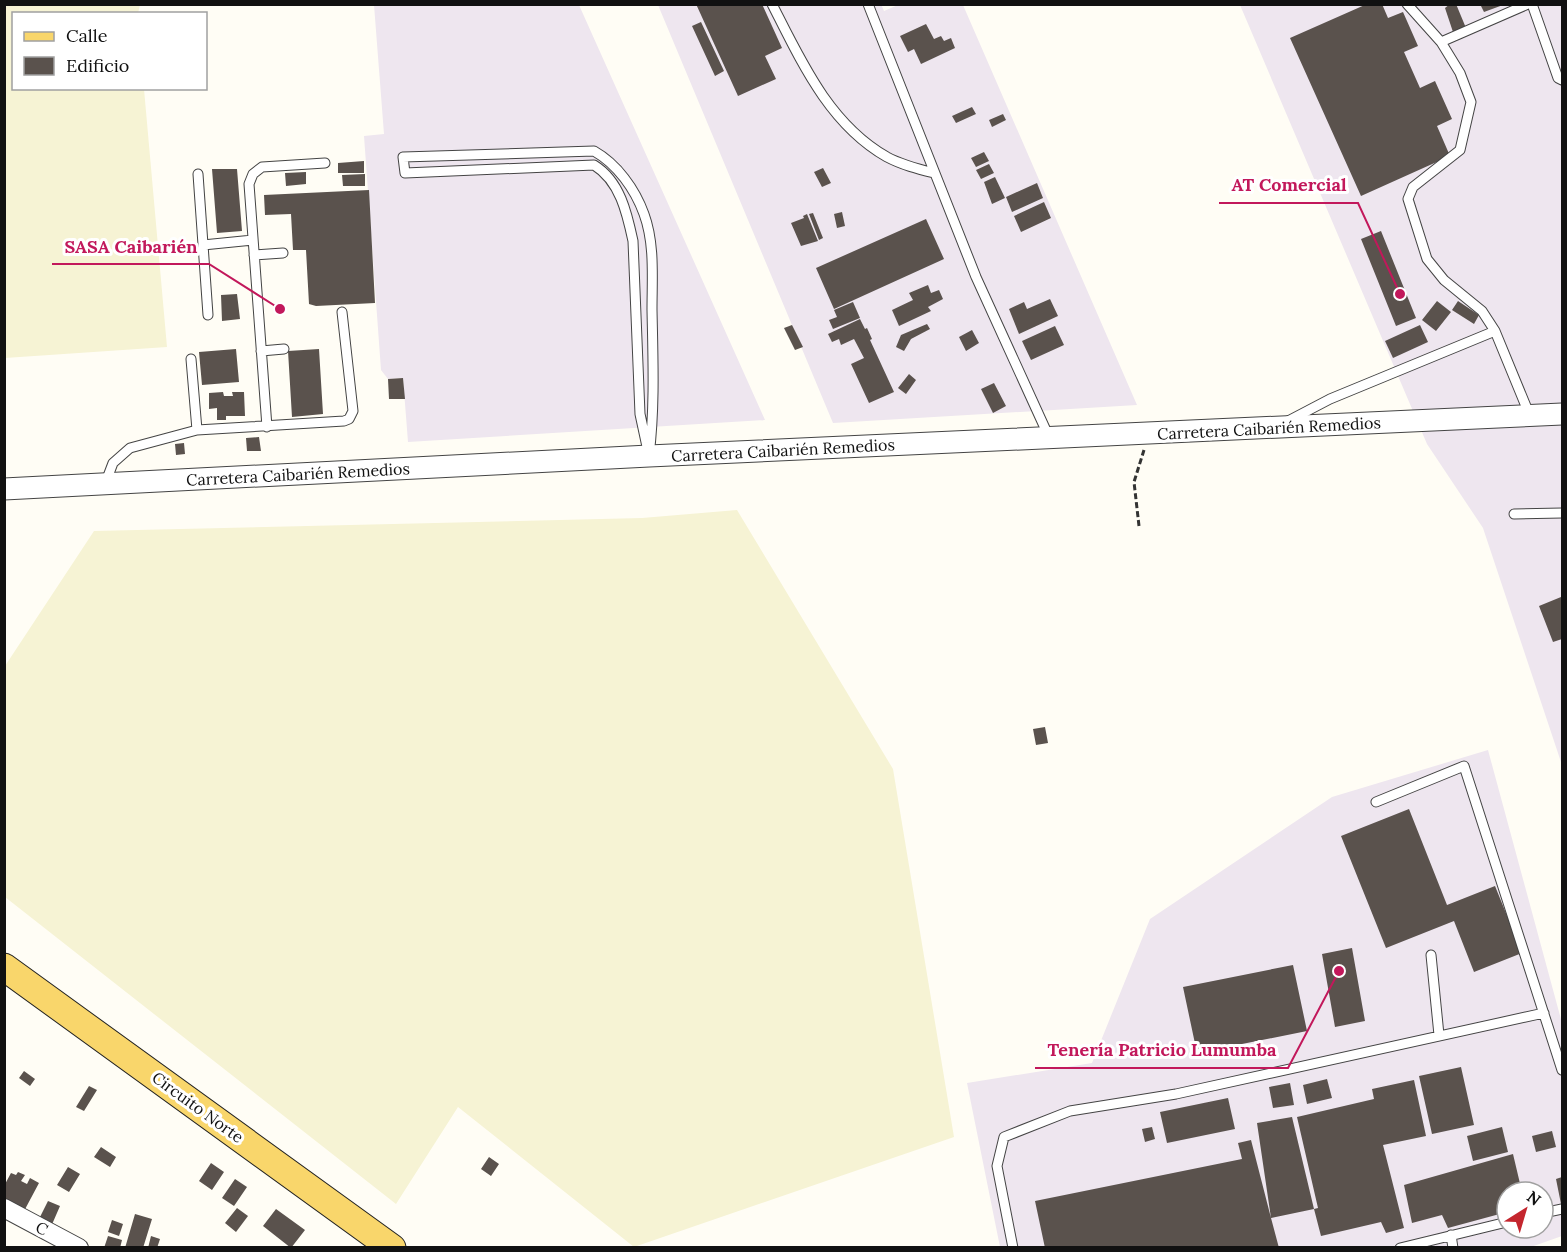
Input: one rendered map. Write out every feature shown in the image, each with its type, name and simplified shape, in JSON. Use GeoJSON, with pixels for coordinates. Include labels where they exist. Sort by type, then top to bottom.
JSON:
{"type":"FeatureCollection","features":[{"type":"Feature","properties":{"kind":"main road","name":"Circuito Norte"},"geometry":{"type":"LineString","coordinates":[[4,967],[392,1248]]}},
{"type":"Feature","properties":{"kind":"street","name":"Carretera Caibarién Remedios"},"geometry":{"type":"LineString","coordinates":[[4,489],[649,456],[1563,414]]}},
{"type":"Feature","properties":{"kind":"street","name":"C"},"geometry":{"type":"LineString","coordinates":[[4,1208],[79,1248]]}},
{"type":"Feature","properties":{"kind":"lane"},"geometry":{"type":"LineString","coordinates":[[772,4],[803,65],[823,98],[857,134],[885,156],[906,166],[934,173]]}},
{"type":"Feature","properties":{"kind":"lane"},"geometry":{"type":"LineString","coordinates":[[868,4],[976,277],[1050,439]]}},
{"type":"Feature","properties":{"kind":"lane"},"geometry":{"type":"LineString","coordinates":[[1407,4],[1441,42],[1460,73],[1471,102],[1460,150],[1413,187],[1408,199],[1427,259],[1444,280],[1482,311],[1495,331],[1530,416]]}},
{"type":"Feature","properties":{"kind":"lane"},"geometry":{"type":"LineString","coordinates":[[1441,42],[1530,4],[1558,78],[1563,80]]}},
{"type":"Feature","properties":{"kind":"lane"},"geometry":{"type":"LineString","coordinates":[[594,151],[608,159],[624,177],[644,213],[651,243],[654,413],[649,456],[640,414],[633,241],[628,218],[618,192],[606,173],[594,165],[405,174],[403,157],[594,151]]}},
{"type":"Feature","properties":{"kind":"lane"},"geometry":{"type":"LineString","coordinates":[[267,426],[249,184],[253,174],[262,167],[325,163]]}},
{"type":"Feature","properties":{"kind":"lane"},"geometry":{"type":"LineString","coordinates":[[198,174],[208,315]]}},
{"type":"Feature","properties":{"kind":"lane"},"geometry":{"type":"LineString","coordinates":[[203,245],[253,240]]}},
{"type":"Feature","properties":{"kind":"lane"},"geometry":{"type":"LineString","coordinates":[[254,255],[283,253]]}},
{"type":"Feature","properties":{"kind":"lane"},"geometry":{"type":"LineString","coordinates":[[105,484],[113,463],[130,448],[197,429],[344,421],[349,418],[353,411],[342,312]]}},
{"type":"Feature","properties":{"kind":"lane"},"geometry":{"type":"LineString","coordinates":[[1273,428],[1330,399],[1495,331]]}},
{"type":"Feature","properties":{"kind":"lane"},"geometry":{"type":"LineString","coordinates":[[261,351],[284,349]]}},
{"type":"Feature","properties":{"kind":"lane"},"geometry":{"type":"LineString","coordinates":[[191,359],[197,429]]}},
{"type":"Feature","properties":{"kind":"lane"},"geometry":{"type":"LineString","coordinates":[[1514,514],[1563,513]]}},
{"type":"Feature","properties":{"kind":"lane"},"geometry":{"type":"LineString","coordinates":[[1376,802],[1464,766],[1563,1070]]}},
{"type":"Feature","properties":{"kind":"lane"},"geometry":{"type":"LineString","coordinates":[[1431,955],[1438,1035]]}},
{"type":"Feature","properties":{"kind":"lane"},"geometry":{"type":"LineString","coordinates":[[1013,1248],[997,1166],[1004,1137],[1070,1111],[1176,1094],[1544,1013]]}},
{"type":"Feature","properties":{"kind":"lane"},"geometry":{"type":"LineString","coordinates":[[1400,1248],[1495,1225]]}},
{"type":"Feature","properties":{"kind":"lane"},"geometry":{"type":"LineString","coordinates":[[1451,1235],[1453,1248]]}},
{"type":"Feature","properties":{"kind":"path"},"geometry":{"type":"LineString","coordinates":[[1139,526],[1134,482],[1149,434]]}},
{"type":"Feature","properties":{"kind":"shaded area"},"geometry":{"type":"Polygon","coordinates":[[[5,4],[140,5],[138,12],[12,12],[12,90],[144,90],[167,347],[5,358],[5,4]]]}},
{"type":"Feature","properties":{"kind":"shaded area"},"geometry":{"type":"Polygon","coordinates":[[[881,4],[884,11],[898,5],[963,5],[1137,405],[833,423],[658,5],[881,4]]]}},
{"type":"Feature","properties":{"kind":"shaded area"},"geometry":{"type":"Polygon","coordinates":[[[374,5],[579,5],[765,420],[408,442],[403,378],[388,379],[381,370],[364,136],[384,134],[374,5]]]}},
{"type":"Feature","properties":{"kind":"shaded area"},"geometry":{"type":"Polygon","coordinates":[[[1240,5],[1562,5],[1562,765],[1483,528],[1427,444],[1240,5]]]}},
{"type":"Feature","properties":{"kind":"shaded area"},"geometry":{"type":"Polygon","coordinates":[[[737,510],[893,769],[954,1137],[634,1247],[458,1107],[396,1204],[5,897],[5,666],[94,531],[642,518],[737,510]]]}},
{"type":"Feature","properties":{"kind":"shaded area"},"geometry":{"type":"Polygon","coordinates":[[[1488,750],[1562,1023],[1562,1236],[1555,1238],[1555,1180],[1495,1180],[1495,1240],[1551,1240],[1528,1248],[1000,1247],[967,1083],[1092,1063],[1150,919],[1332,797],[1488,750]]]}},
{"type":"Feature","properties":{"kind":"building"},"geometry":{"type":"Polygon","coordinates":[[[696,4],[762,4],[782,48],[765,56],[776,79],[738,96],[696,4]]]}},
{"type":"Feature","properties":{"kind":"building"},"geometry":{"type":"Polygon","coordinates":[[[1367,4],[1382,4],[1388,18],[1403,12],[1418,46],[1404,52],[1420,88],[1435,81],[1452,119],[1437,126],[1450,156],[1361,196],[1290,38],[1367,4]]]}},
{"type":"Feature","properties":{"kind":"building"},"geometry":{"type":"Polygon","coordinates":[[[1450,4],[1456,4],[1466,28],[1453,32],[1445,8],[1450,4]]]}},
{"type":"Feature","properties":{"kind":"building"},"geometry":{"type":"Polygon","coordinates":[[[1480,4],[1503,4],[1503,5],[1484,12],[1480,4]]]}},
{"type":"Feature","properties":{"kind":"building"},"geometry":{"type":"Polygon","coordinates":[[[701,22],[724,71],[715,76],[692,26],[701,22]]]}},
{"type":"Feature","properties":{"kind":"building"},"geometry":{"type":"Polygon","coordinates":[[[926,24],[934,39],[941,36],[944,41],[951,38],[955,48],[921,64],[914,49],[908,52],[900,36],[926,24]]]}},
{"type":"Feature","properties":{"kind":"building"},"geometry":{"type":"Polygon","coordinates":[[[972,107],[976,114],[956,123],[952,116],[972,107]]]}},
{"type":"Feature","properties":{"kind":"building"},"geometry":{"type":"Polygon","coordinates":[[[1003,114],[1006,120],[992,127],[989,120],[1003,114]]]}},
{"type":"Feature","properties":{"kind":"building"},"geometry":{"type":"Polygon","coordinates":[[[984,152],[989,161],[976,167],[971,158],[984,152]]]}},
{"type":"Feature","properties":{"kind":"building"},"geometry":{"type":"Polygon","coordinates":[[[364,161],[364,173],[338,173],[338,163],[364,161]]]}},
{"type":"Feature","properties":{"kind":"building"},"geometry":{"type":"Polygon","coordinates":[[[989,164],[994,173],[981,179],[976,170],[989,164]]]}},
{"type":"Feature","properties":{"kind":"building"},"geometry":{"type":"Polygon","coordinates":[[[823,168],[831,183],[822,187],[814,172],[823,168]]]}},
{"type":"Feature","properties":{"kind":"building"},"geometry":{"type":"Polygon","coordinates":[[[212,169],[237,169],[242,231],[217,233],[212,169]]]}},
{"type":"Feature","properties":{"kind":"building"},"geometry":{"type":"Polygon","coordinates":[[[306,172],[306,184],[286,186],[285,173],[306,172]]]}},
{"type":"Feature","properties":{"kind":"building"},"geometry":{"type":"Polygon","coordinates":[[[365,174],[365,186],[343,186],[342,175],[365,174]]]}},
{"type":"Feature","properties":{"kind":"building"},"geometry":{"type":"Polygon","coordinates":[[[995,177],[1005,198],[992,204],[984,182],[995,177]]]}},
{"type":"Feature","properties":{"kind":"building"},"geometry":{"type":"Polygon","coordinates":[[[1037,183],[1043,198],[1012,212],[1006,197],[1037,183]]]}},
{"type":"Feature","properties":{"kind":"building"},"geometry":{"type":"Polygon","coordinates":[[[369,190],[375,303],[316,306],[309,304],[306,250],[293,250],[291,214],[265,215],[264,195],[369,190]]]}},
{"type":"Feature","properties":{"kind":"building"},"geometry":{"type":"Polygon","coordinates":[[[1044,202],[1051,218],[1021,232],[1014,216],[1044,202]]]}},
{"type":"Feature","properties":{"kind":"building"},"geometry":{"type":"Polygon","coordinates":[[[842,212],[845,226],[837,228],[834,214],[842,212]]]}},
{"type":"Feature","properties":{"kind":"building"},"geometry":{"type":"Polygon","coordinates":[[[813,213],[823,238],[819,240],[809,214],[813,213]]]}},
{"type":"Feature","properties":{"kind":"building"},"geometry":{"type":"Polygon","coordinates":[[[807,214],[818,241],[801,246],[791,223],[804,218],[803,216],[807,214]]]}},
{"type":"Feature","properties":{"kind":"building"},"geometry":{"type":"Polygon","coordinates":[[[926,219],[944,259],[834,309],[816,268],[926,219]]]}},
{"type":"Feature","properties":{"kind":"building"},"geometry":{"type":"Polygon","coordinates":[[[1381,231],[1416,318],[1396,326],[1361,239],[1381,231]]]}},
{"type":"Feature","properties":{"kind":"building"},"geometry":{"type":"Polygon","coordinates":[[[928,285],[931,293],[939,290],[943,299],[928,307],[931,311],[899,326],[892,310],[913,300],[909,293],[928,285]]]}},
{"type":"Feature","properties":{"kind":"building"},"geometry":{"type":"Polygon","coordinates":[[[237,294],[240,319],[222,321],[221,295],[237,294]]]}},
{"type":"Feature","properties":{"kind":"building"},"geometry":{"type":"Polygon","coordinates":[[[1050,299],[1058,316],[1019,334],[1009,309],[1024,302],[1027,309],[1050,299]]]}},
{"type":"Feature","properties":{"kind":"building"},"geometry":{"type":"Polygon","coordinates":[[[1437,301],[1451,312],[1436,331],[1422,320],[1437,301]]]}},
{"type":"Feature","properties":{"kind":"building"},"geometry":{"type":"Polygon","coordinates":[[[1458,301],[1479,315],[1474,324],[1452,310],[1458,301]]]}},
{"type":"Feature","properties":{"kind":"building"},"geometry":{"type":"Polygon","coordinates":[[[853,302],[860,318],[833,329],[829,320],[837,317],[834,310],[853,302]]]}},
{"type":"Feature","properties":{"kind":"building"},"geometry":{"type":"Polygon","coordinates":[[[860,319],[865,329],[867,328],[872,339],[870,340],[894,392],[869,403],[851,364],[864,358],[854,339],[841,345],[839,339],[832,342],[828,334],[860,319]]]}},
{"type":"Feature","properties":{"kind":"building"},"geometry":{"type":"Polygon","coordinates":[[[927,324],[930,329],[911,339],[904,351],[896,347],[901,335],[927,324]]]}},
{"type":"Feature","properties":{"kind":"building"},"geometry":{"type":"Polygon","coordinates":[[[792,325],[803,347],[795,350],[784,328],[792,325]]]}},
{"type":"Feature","properties":{"kind":"building"},"geometry":{"type":"Polygon","coordinates":[[[1420,325],[1428,342],[1393,358],[1385,341],[1420,325]]]}},
{"type":"Feature","properties":{"kind":"building"},"geometry":{"type":"Polygon","coordinates":[[[1055,326],[1064,345],[1031,360],[1022,341],[1055,326]]]}},
{"type":"Feature","properties":{"kind":"building"},"geometry":{"type":"Polygon","coordinates":[[[972,330],[979,343],[966,351],[959,337],[972,330]]]}},
{"type":"Feature","properties":{"kind":"building"},"geometry":{"type":"Polygon","coordinates":[[[236,349],[239,382],[202,385],[199,352],[236,349]]]}},
{"type":"Feature","properties":{"kind":"building"},"geometry":{"type":"Polygon","coordinates":[[[319,349],[323,414],[292,417],[288,351],[319,349]]]}},
{"type":"Feature","properties":{"kind":"building"},"geometry":{"type":"Polygon","coordinates":[[[909,374],[916,380],[906,394],[898,388],[909,374]]]}},
{"type":"Feature","properties":{"kind":"building"},"geometry":{"type":"Polygon","coordinates":[[[403,378],[405,399],[389,399],[388,379],[403,378]]]}},
{"type":"Feature","properties":{"kind":"building"},"geometry":{"type":"Polygon","coordinates":[[[994,383],[1006,406],[993,413],[981,389],[994,383]]]}},
{"type":"Feature","properties":{"kind":"building"},"geometry":{"type":"Polygon","coordinates":[[[223,392],[224,396],[233,396],[232,392],[244,392],[245,416],[226,416],[226,420],[217,420],[217,408],[209,409],[209,393],[223,392]]]}},
{"type":"Feature","properties":{"kind":"building"},"geometry":{"type":"Polygon","coordinates":[[[259,437],[261,451],[247,451],[246,438],[259,437]]]}},
{"type":"Feature","properties":{"kind":"building"},"geometry":{"type":"Polygon","coordinates":[[[184,443],[185,454],[176,455],[175,444],[184,443]]]}},
{"type":"Feature","properties":{"kind":"building"},"geometry":{"type":"Polygon","coordinates":[[[1561,597],[1562,639],[1553,642],[1539,606],[1561,597]]]}},
{"type":"Feature","properties":{"kind":"building"},"geometry":{"type":"Polygon","coordinates":[[[1045,727],[1048,743],[1036,745],[1033,729],[1045,727]]]}},
{"type":"Feature","properties":{"kind":"building"},"geometry":{"type":"Polygon","coordinates":[[[1409,809],[1447,905],[1495,886],[1522,953],[1474,972],[1454,921],[1386,948],[1341,836],[1409,809]]]}},
{"type":"Feature","properties":{"kind":"building"},"geometry":{"type":"Polygon","coordinates":[[[1352,948],[1365,1021],[1335,1027],[1322,954],[1352,948]]]}},
{"type":"Feature","properties":{"kind":"building"},"geometry":{"type":"Polygon","coordinates":[[[1293,965],[1307,1031],[1197,1053],[1183,987],[1293,965]]]}},
{"type":"Feature","properties":{"kind":"building"},"geometry":{"type":"Polygon","coordinates":[[[1461,1067],[1474,1125],[1432,1134],[1419,1076],[1461,1067]]]}},
{"type":"Feature","properties":{"kind":"building"},"geometry":{"type":"Polygon","coordinates":[[[24,1071],[35,1079],[30,1086],[19,1078],[24,1071]]]}},
{"type":"Feature","properties":{"kind":"building"},"geometry":{"type":"Polygon","coordinates":[[[1327,1079],[1332,1098],[1307,1104],[1303,1085],[1327,1079]]]}},
{"type":"Feature","properties":{"kind":"building"},"geometry":{"type":"Polygon","coordinates":[[[1414,1080],[1426,1136],[1383,1145],[1404,1228],[1386,1233],[1381,1222],[1321,1236],[1314,1209],[1318,1208],[1297,1117],[1374,1099],[1372,1089],[1414,1080]]]}},
{"type":"Feature","properties":{"kind":"building"},"geometry":{"type":"Polygon","coordinates":[[[1290,1083],[1294,1105],[1273,1108],[1269,1087],[1290,1083]]]}},
{"type":"Feature","properties":{"kind":"building"},"geometry":{"type":"Polygon","coordinates":[[[89,1086],[97,1090],[84,1111],[76,1107],[89,1086]]]}},
{"type":"Feature","properties":{"kind":"building"},"geometry":{"type":"Polygon","coordinates":[[[1228,1098],[1235,1129],[1167,1143],[1160,1112],[1228,1098]]]}},
{"type":"Feature","properties":{"kind":"building"},"geometry":{"type":"Polygon","coordinates":[[[1292,1117],[1314,1209],[1271,1218],[1257,1123],[1292,1117]]]}},
{"type":"Feature","properties":{"kind":"building"},"geometry":{"type":"Polygon","coordinates":[[[1152,1127],[1155,1139],[1145,1142],[1142,1129],[1152,1127]]]}},
{"type":"Feature","properties":{"kind":"building"},"geometry":{"type":"Polygon","coordinates":[[[1502,1127],[1508,1152],[1473,1161],[1467,1136],[1502,1127]]]}},
{"type":"Feature","properties":{"kind":"building"},"geometry":{"type":"Polygon","coordinates":[[[1552,1131],[1556,1147],[1536,1152],[1532,1136],[1552,1131]]]}},
{"type":"Feature","properties":{"kind":"building"},"geometry":{"type":"Polygon","coordinates":[[[1251,1140],[1279,1248],[1045,1248],[1035,1201],[1242,1159],[1238,1143],[1251,1140]]]}},
{"type":"Feature","properties":{"kind":"building"},"geometry":{"type":"Polygon","coordinates":[[[101,1147],[116,1157],[110,1167],[94,1157],[101,1147]]]}},
{"type":"Feature","properties":{"kind":"building"},"geometry":{"type":"Polygon","coordinates":[[[1513,1154],[1519,1180],[1495,1180],[1495,1215],[1448,1228],[1442,1215],[1412,1223],[1404,1185],[1513,1154]]]}},
{"type":"Feature","properties":{"kind":"building"},"geometry":{"type":"Polygon","coordinates":[[[489,1157],[499,1164],[491,1176],[481,1169],[489,1157]]]}},
{"type":"Feature","properties":{"kind":"building"},"geometry":{"type":"Polygon","coordinates":[[[211,1163],[224,1172],[212,1190],[199,1181],[211,1163]]]}},
{"type":"Feature","properties":{"kind":"building"},"geometry":{"type":"Polygon","coordinates":[[[68,1167],[80,1174],[69,1192],[57,1185],[68,1167]]]}},
{"type":"Feature","properties":{"kind":"building"},"geometry":{"type":"Polygon","coordinates":[[[18,1172],[25,1175],[21,1181],[27,1184],[30,1178],[39,1183],[23,1213],[4,1203],[4,1186],[11,1173],[16,1175],[18,1172]]]}},
{"type":"Feature","properties":{"kind":"building"},"geometry":{"type":"Polygon","coordinates":[[[1562,1177],[1562,1204],[1561,1204],[1556,1179],[1562,1177]]]}},
{"type":"Feature","properties":{"kind":"building"},"geometry":{"type":"Polygon","coordinates":[[[235,1179],[247,1187],[234,1206],[222,1198],[235,1179]]]}},
{"type":"Feature","properties":{"kind":"building"},"geometry":{"type":"Polygon","coordinates":[[[48,1201],[60,1206],[50,1229],[37,1223],[48,1201]]]}},
{"type":"Feature","properties":{"kind":"building"},"geometry":{"type":"Polygon","coordinates":[[[237,1208],[248,1216],[236,1232],[225,1223],[237,1208]]]}},
{"type":"Feature","properties":{"kind":"building"},"geometry":{"type":"Polygon","coordinates":[[[276,1209],[305,1230],[291,1248],[263,1226],[276,1209]]]}},
{"type":"Feature","properties":{"kind":"building"},"geometry":{"type":"Polygon","coordinates":[[[135,1214],[152,1219],[143,1248],[125,1248],[135,1214]]]}},
{"type":"Feature","properties":{"kind":"building"},"geometry":{"type":"Polygon","coordinates":[[[112,1220],[123,1224],[119,1236],[108,1232],[112,1220]]]}},
{"type":"Feature","properties":{"kind":"building"},"geometry":{"type":"Polygon","coordinates":[[[108,1236],[122,1240],[120,1248],[104,1248],[108,1236]]]}},
{"type":"Feature","properties":{"kind":"building"},"geometry":{"type":"Polygon","coordinates":[[[151,1236],[160,1239],[157,1248],[148,1248],[151,1236]]]}},
{"type":"Feature","properties":{"kind":"place","name":"AT Comercial"},"geometry":{"type":"Point","coordinates":[1400,294]}},
{"type":"Feature","properties":{"kind":"place","name":"SASA Caibarién"},"geometry":{"type":"Point","coordinates":[280,309]}},
{"type":"Feature","properties":{"kind":"place","name":"Tenería Patricio Lumumba"},"geometry":{"type":"Point","coordinates":[1339,971]}}]}
